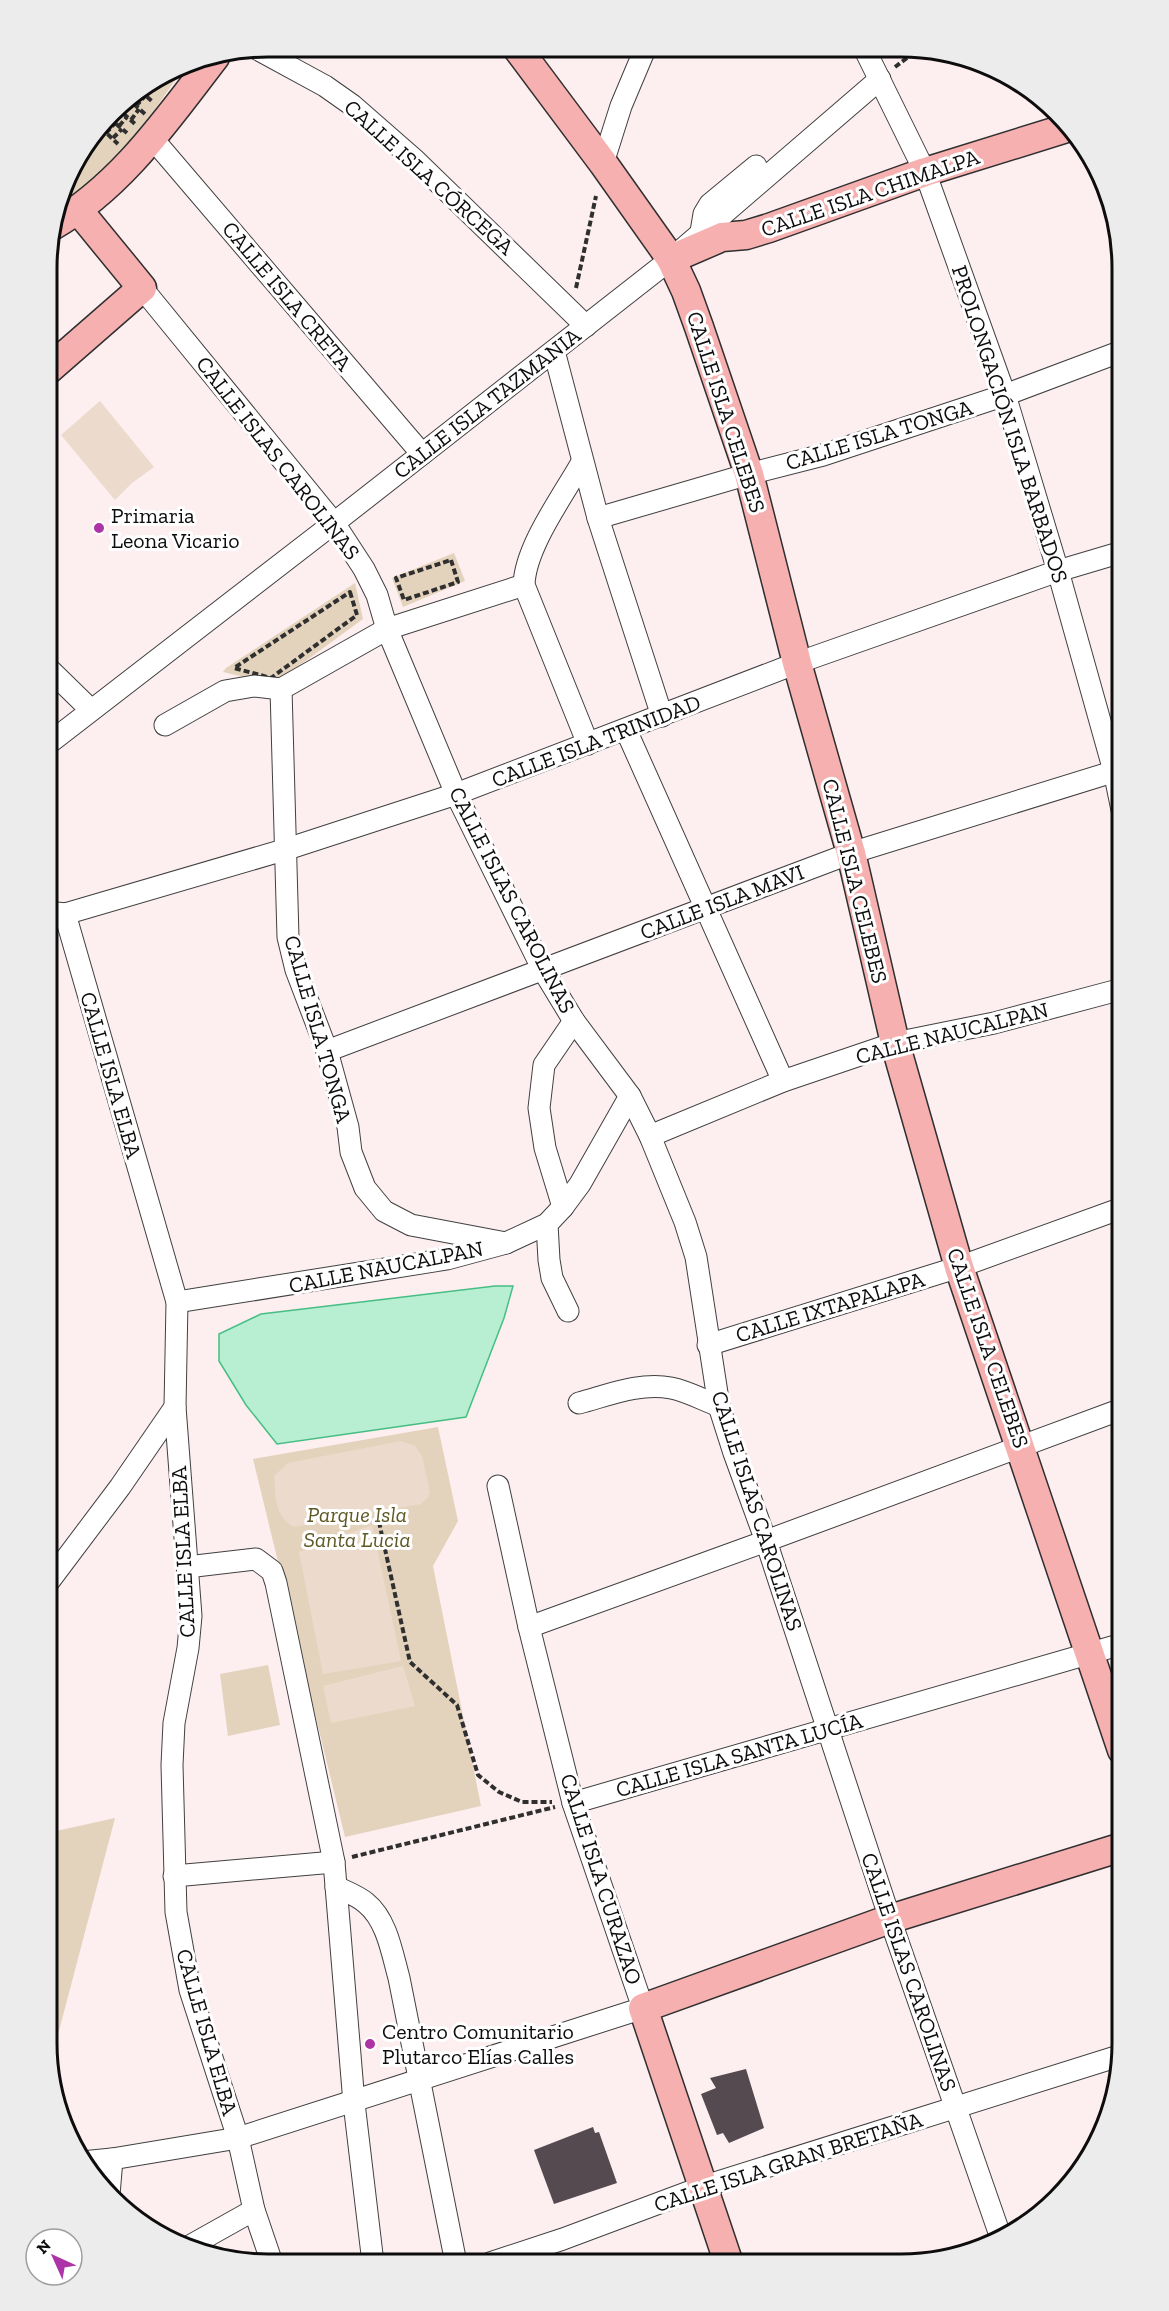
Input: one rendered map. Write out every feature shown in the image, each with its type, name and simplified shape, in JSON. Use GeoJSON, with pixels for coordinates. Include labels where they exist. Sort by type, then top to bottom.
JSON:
{"type":"FeatureCollection","features":[{"type":"Feature","properties":{"kind":"street","name":"CALLE ISLA CÓRCEGA"},"geometry":{"type":"LineString","coordinates":[[272,57],[326,86],[352,105],[416,161],[586,326]]}},
{"type":"Feature","properties":{"kind":"street","name":"CALLE ISLA CELEBES"},"geometry":{"type":"LineString","coordinates":[[524,57],[671,259],[699,327],[749,474],[797,663],[851,853],[894,1043],[959,1267],[1112,1720]]}},
{"type":"Feature","properties":{"kind":"street"},"geometry":{"type":"LineString","coordinates":[[603,163],[621,106],[642,57]]}},
{"type":"Feature","properties":{"kind":"street"},"geometry":{"type":"LineString","coordinates":[[701,232],[704,214],[710,204],[861,77],[864,70],[864,57]]}},
{"type":"Feature","properties":{"kind":"street","name":"PROLONGACIÓN ISLA BARBADOS"},"geometry":{"type":"LineString","coordinates":[[868,57],[925,172],[1005,395],[1112,750]]}},
{"type":"Feature","properties":{"kind":"street"},"geometry":{"type":"LineString","coordinates":[[62,220],[79,211],[109,184],[152,138],[208,65]]}},
{"type":"Feature","properties":{"kind":"street","name":"CALLE ISLA TAZMANIA"},"geometry":{"type":"LineString","coordinates":[[57,737],[671,259],[880,78]]}},
{"type":"Feature","properties":{"kind":"street","name":"CALLE ISLA CHIMALPA"},"geometry":{"type":"LineString","coordinates":[[671,259],[722,237],[746,235],[769,228],[925,172],[1061,130]]}},
{"type":"Feature","properties":{"kind":"street","name":"CALLE ISLA CRETA"},"geometry":{"type":"LineString","coordinates":[[152,138],[422,454]]}},
{"type":"Feature","properties":{"kind":"street","name":"CALLE ISLAS CAROLINAS"},"geometry":{"type":"LineString","coordinates":[[79,211],[334,523],[364,569],[456,794],[543,970],[574,1021],[630,1096],[650,1137],[685,1222],[696,1257],[719,1406],[766,1541],[890,1919],[998,2230]]}},
{"type":"Feature","properties":{"kind":"street"},"geometry":{"type":"LineString","coordinates":[[57,362],[142,288]]}},
{"type":"Feature","properties":{"kind":"street"},"geometry":{"type":"LineString","coordinates":[[554,351],[598,518],[662,716]]}},
{"type":"Feature","properties":{"kind":"street","name":"CALLE ISLA TONGA"},"geometry":{"type":"LineString","coordinates":[[598,518],[823,455],[1005,395],[1112,355]]}},
{"type":"Feature","properties":{"kind":"street"},"geometry":{"type":"LineString","coordinates":[[582,462],[532,550],[524,570],[524,585],[588,744]]}},
{"type":"Feature","properties":{"kind":"street","name":"CALLE ISLA TRINIDAD"},"geometry":{"type":"LineString","coordinates":[[57,913],[287,849],[456,794],[797,663],[1112,555]]}},
{"type":"Feature","properties":{"kind":"street"},"geometry":{"type":"LineString","coordinates":[[165,725],[225,691],[254,686],[281,689],[387,629],[524,585]]}},
{"type":"Feature","properties":{"kind":"street"},"geometry":{"type":"LineString","coordinates":[[57,677],[92,710]]}},
{"type":"Feature","properties":{"kind":"street","name":"CALLE ISLA TONGA"},"geometry":{"type":"LineString","coordinates":[[281,689],[288,937],[296,970],[327,1051],[348,1127],[351,1152],[365,1188],[384,1211],[411,1225],[506,1244]]}},
{"type":"Feature","properties":{"kind":"street"},"geometry":{"type":"LineString","coordinates":[[626,730],[783,1081]]}},
{"type":"Feature","properties":{"kind":"street","name":"CALLE ISLA MAVI"},"geometry":{"type":"LineString","coordinates":[[327,1051],[851,853],[1112,772]]}},
{"type":"Feature","properties":{"kind":"street","name":"CALLE ISLA ELBA"},"geometry":{"type":"LineString","coordinates":[[57,916],[177,1302],[175,1407],[191,1616],[183,1679],[174,1723],[172,1765],[176,1912],[190,1990],[238,2138],[254,2210],[269,2254]]}},
{"type":"Feature","properties":{"kind":"street","name":"CALLE NAUCALPAN"},"geometry":{"type":"LineString","coordinates":[[650,1137],[783,1081],[894,1043],[994,1023],[1112,992]]}},
{"type":"Feature","properties":{"kind":"street"},"geometry":{"type":"LineString","coordinates":[[563,1207],[545,1148],[539,1108],[544,1065],[574,1021]]}},
{"type":"Feature","properties":{"kind":"street","name":"CALLE NAUCALPAN"},"geometry":{"type":"LineString","coordinates":[[177,1302],[447,1259],[506,1244],[547,1224],[563,1207],[580,1184],[630,1096]]}},
{"type":"Feature","properties":{"kind":"street","name":"CALLE IXTAPALAPA"},"geometry":{"type":"LineString","coordinates":[[708,1345],[959,1267],[1112,1212]]}},
{"type":"Feature","properties":{"kind":"street"},"geometry":{"type":"LineString","coordinates":[[547,1224],[552,1278],[568,1311]]}},
{"type":"Feature","properties":{"kind":"street"},"geometry":{"type":"LineString","coordinates":[[579,1403],[628,1389],[652,1385],[673,1388],[719,1406]]}},
{"type":"Feature","properties":{"kind":"street"},"geometry":{"type":"LineString","coordinates":[[57,1571],[120,1487],[175,1407]]}},
{"type":"Feature","properties":{"kind":"street"},"geometry":{"type":"LineString","coordinates":[[529,1627],[1112,1413]]}},
{"type":"Feature","properties":{"kind":"street","name":"CALLE ISLA CURAZAO"},"geometry":{"type":"LineString","coordinates":[[498,1486],[529,1627],[573,1803],[725,2254]]}},
{"type":"Feature","properties":{"kind":"street"},"geometry":{"type":"LineString","coordinates":[[187,1567],[256,1559],[272,1571],[334,1862],[354,2103],[372,2254]]}},
{"type":"Feature","properties":{"kind":"street","name":"CALLE ISLA SANTA LUCÍA"},"geometry":{"type":"LineString","coordinates":[[573,1803],[1112,1647]]}},
{"type":"Feature","properties":{"kind":"street"},"geometry":{"type":"LineString","coordinates":[[94,2161],[238,2138],[354,2103],[643,2008],[890,1919],[1112,1850]]}},
{"type":"Feature","properties":{"kind":"street"},"geometry":{"type":"LineString","coordinates":[[174,1876],[334,1862]]}},
{"type":"Feature","properties":{"kind":"street"},"geometry":{"type":"LineString","coordinates":[[336,1887],[368,1904],[386,1933],[399,1978],[454,2254]]}},
{"type":"Feature","properties":{"kind":"street","name":"CALLE ISLA GRAN BRETAÑA"},"geometry":{"type":"LineString","coordinates":[[517,2254],[702,2187],[1112,2058]]}},
{"type":"Feature","properties":{"kind":"street"},"geometry":{"type":"LineString","coordinates":[[110,2183],[112,2159]]}},
{"type":"Feature","properties":{"kind":"street"},"geometry":{"type":"LineString","coordinates":[[197,2242],[254,2210]]}},
{"type":"Feature","properties":{"kind":"path"},"geometry":{"type":"LineString","coordinates":[[880,78],[908,57]]}},
{"type":"Feature","properties":{"kind":"path"},"geometry":{"type":"LineString","coordinates":[[113,138],[124,114]]}},
{"type":"Feature","properties":{"kind":"path"},"geometry":{"type":"LineString","coordinates":[[106,133],[117,125],[124,114]]}},
{"type":"Feature","properties":{"kind":"path"},"geometry":{"type":"LineString","coordinates":[[571,310],[603,163]]}},
{"type":"Feature","properties":{"kind":"path"},"geometry":{"type":"LineString","coordinates":[[451,560],[458,582],[404,600],[396,578],[451,560]]}},
{"type":"Feature","properties":{"kind":"path"},"geometry":{"type":"LineString","coordinates":[[350,592],[357,615],[271,678],[234,668],[263,649],[350,592]]}},
{"type":"Feature","properties":{"kind":"path"},"geometry":{"type":"LineString","coordinates":[[377,1513],[410,1662],[457,1705],[478,1775],[499,1792],[522,1802],[573,1803]]}},
{"type":"Feature","properties":{"kind":"path"},"geometry":{"type":"LineString","coordinates":[[334,1862],[573,1803]]}},
{"type":"Feature","properties":{"kind":"green space"},"geometry":{"type":"Polygon","coordinates":[[[176,78],[120,160],[68,200],[85,162],[109,129],[129,109],[162,85],[176,78]]]}},
{"type":"Feature","properties":{"kind":"green space"},"geometry":{"type":"Polygon","coordinates":[[[454,553],[465,581],[403,607],[392,578],[454,553]]]}},
{"type":"Feature","properties":{"kind":"green space"},"geometry":{"type":"Polygon","coordinates":[[[355,583],[363,619],[274,684],[223,672],[226,668],[355,583]]]}},
{"type":"Feature","properties":{"kind":"green space","name":"Parque Isla Santa Lucia"},"geometry":{"type":"Polygon","coordinates":[[[438,1427],[458,1521],[433,1566],[481,1806],[345,1837],[253,1459],[438,1427]]]}},
{"type":"Feature","properties":{"kind":"green space"},"geometry":{"type":"Polygon","coordinates":[[[268,1665],[280,1725],[228,1736],[220,1674],[268,1665]]]}},
{"type":"Feature","properties":{"kind":"green space"},"geometry":{"type":"Polygon","coordinates":[[[115,1818],[57,2038],[57,1831],[115,1818]]]}},
{"type":"Feature","properties":{"kind":"shaded area"},"geometry":{"type":"Polygon","coordinates":[[[100,401],[154,467],[132,483],[115,500],[61,435],[100,401]]]}},
{"type":"Feature","properties":{"kind":"shaded area"},"geometry":{"type":"Polygon","coordinates":[[[495,1286],[513,1286],[504,1318],[466,1417],[277,1444],[246,1405],[219,1361],[219,1334],[261,1314],[495,1286]]]}},
{"type":"Feature","properties":{"kind":"shaded area"},"geometry":{"type":"Polygon","coordinates":[[[401,1441],[415,1446],[422,1456],[430,1492],[421,1504],[294,1527],[287,1523],[279,1512],[274,1476],[288,1463],[401,1441]]]}},
{"type":"Feature","properties":{"kind":"shaded area"},"geometry":{"type":"Polygon","coordinates":[[[372,1525],[401,1661],[323,1674],[299,1552],[372,1525]]]}},
{"type":"Feature","properties":{"kind":"shaded area"},"geometry":{"type":"Polygon","coordinates":[[[403,1666],[415,1706],[331,1723],[323,1686],[403,1666]]]}},
{"type":"Feature","properties":{"kind":"building"},"geometry":{"type":"Polygon","coordinates":[[[746,2069],[764,2128],[729,2143],[723,2133],[717,2135],[701,2094],[716,2088],[710,2078],[746,2069]]]}},
{"type":"Feature","properties":{"kind":"building"},"geometry":{"type":"Polygon","coordinates":[[[593,2127],[595,2133],[599,2132],[617,2183],[554,2204],[534,2150],[593,2127]]]}},
{"type":"Feature","properties":{"kind":"place","name":"Primaria Leona Vicario"},"geometry":{"type":"Point","coordinates":[99,528]}},
{"type":"Feature","properties":{"kind":"place","name":"Centro Comunitario Plutarco Elías Calles"},"geometry":{"type":"Point","coordinates":[370,2044]}}]}
